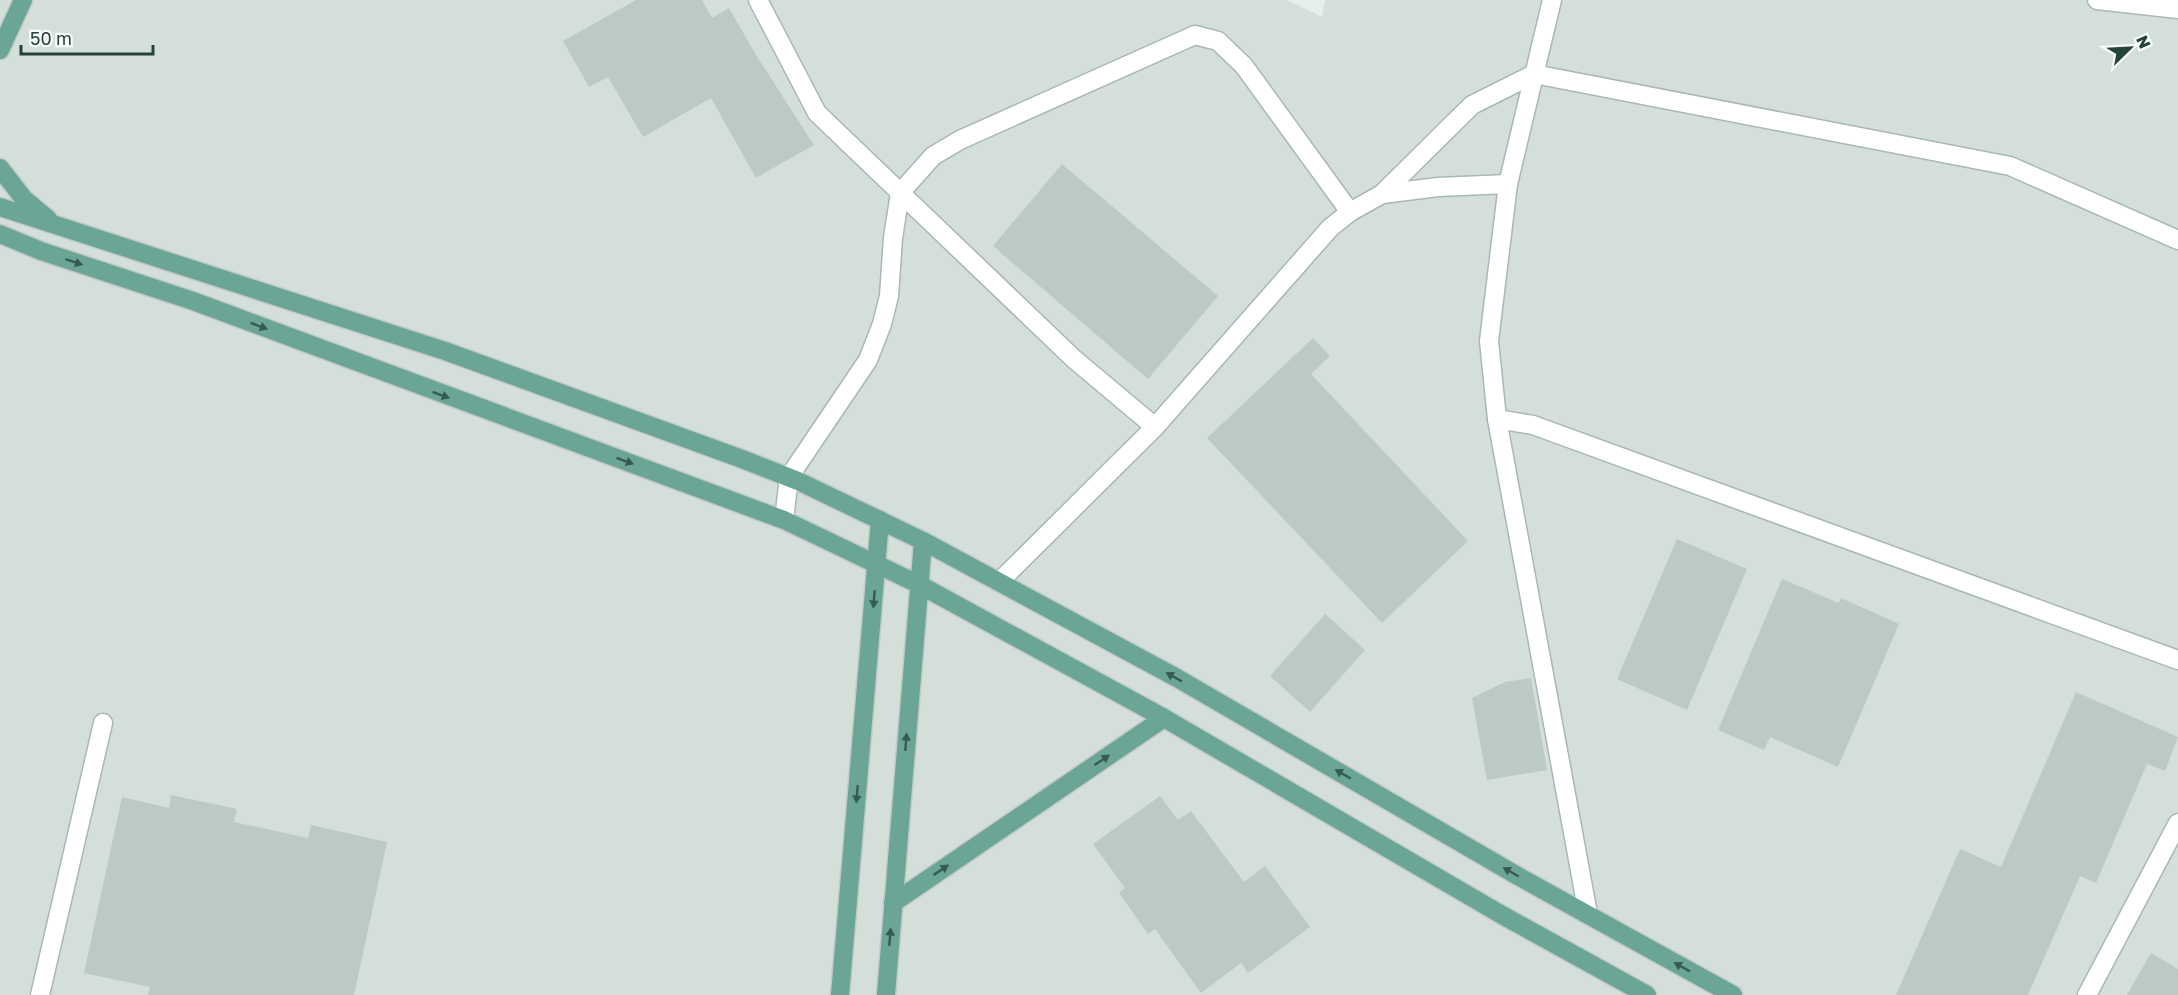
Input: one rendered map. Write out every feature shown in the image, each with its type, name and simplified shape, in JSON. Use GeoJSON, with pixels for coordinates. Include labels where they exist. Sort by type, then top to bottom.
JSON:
{"type":"FeatureCollection","features":[{"type":"Feature","properties":{"kind":"main road"},"geometry":{"type":"LineString","coordinates":[[1,53],[23,0]]}},
{"type":"Feature","properties":{"kind":"main road"},"geometry":{"type":"LineString","coordinates":[[0,168],[24,199],[56,225]]}},
{"type":"Feature","properties":{"kind":"main road"},"geometry":{"type":"LineString","coordinates":[[0,207],[445,351],[789,477],[923,541],[1178,678],[1733,995]]}},
{"type":"Feature","properties":{"kind":"main road"},"geometry":{"type":"LineString","coordinates":[[0,234],[41,251],[193,301],[784,520],[920,585],[1164,718],[1502,915],[1647,995]]}},
{"type":"Feature","properties":{"kind":"main road"},"geometry":{"type":"LineString","coordinates":[[0,250],[41,251]]}},
{"type":"Feature","properties":{"kind":"main road"},"geometry":{"type":"LineString","coordinates":[[840,995],[880,520]]}},
{"type":"Feature","properties":{"kind":"main road"},"geometry":{"type":"LineString","coordinates":[[885,995],[923,541]]}},
{"type":"Feature","properties":{"kind":"main road"},"geometry":{"type":"LineString","coordinates":[[893,903],[1164,718]]}},
{"type":"Feature","properties":{"kind":"street"},"geometry":{"type":"LineString","coordinates":[[758,0],[817,113],[1074,359],[1155,427]]}},
{"type":"Feature","properties":{"kind":"street"},"geometry":{"type":"LineString","coordinates":[[1552,0],[1508,184],[1489,341],[1497,419],[1588,914]]}},
{"type":"Feature","properties":{"kind":"street"},"geometry":{"type":"LineString","coordinates":[[2097,0],[2178,9]]}},
{"type":"Feature","properties":{"kind":"street"},"geometry":{"type":"LineString","coordinates":[[784,520],[789,477],[868,360],[882,324],[889,296],[893,238],[900,193],[933,156],[960,140],[1195,35],[1218,41],[1244,66],[1350,212]]}},
{"type":"Feature","properties":{"kind":"street"},"geometry":{"type":"LineString","coordinates":[[999,582],[1155,427],[1330,228],[1350,212],[1382,194],[1472,105],[1534,74],[2010,166],[2178,240]]}},
{"type":"Feature","properties":{"kind":"street"},"geometry":{"type":"LineString","coordinates":[[1382,194],[1438,187],[1508,184]]}},
{"type":"Feature","properties":{"kind":"street"},"geometry":{"type":"LineString","coordinates":[[1497,419],[1533,425],[2178,660]]}},
{"type":"Feature","properties":{"kind":"street"},"geometry":{"type":"LineString","coordinates":[[40,995],[103,723]]}},
{"type":"Feature","properties":{"kind":"street"},"geometry":{"type":"LineString","coordinates":[[2087,995],[2178,823]]}},
{"type":"Feature","properties":{"kind":"shaded area"},"geometry":{"type":"Polygon","coordinates":[[[0,0],[1287,0],[1322,17],[1325,0],[2178,0],[2178,995],[0,995],[0,0]]]}},
{"type":"Feature","properties":{"kind":"building"},"geometry":{"type":"Polygon","coordinates":[[[636,0],[702,0],[712,18],[729,8],[756,55],[814,145],[756,178],[711,98],[643,137],[608,77],[589,87],[563,41],[636,0]]]}},
{"type":"Feature","properties":{"kind":"building"},"geometry":{"type":"Polygon","coordinates":[[[1062,164],[1218,296],[1148,379],[993,246],[1062,164]]]}},
{"type":"Feature","properties":{"kind":"building"},"geometry":{"type":"Polygon","coordinates":[[[1313,338],[1330,356],[1311,374],[1468,541],[1382,623],[1207,438],[1313,338]]]}},
{"type":"Feature","properties":{"kind":"building"},"geometry":{"type":"Polygon","coordinates":[[[1677,539],[1747,569],[1687,710],[1617,679],[1677,539]]]}},
{"type":"Feature","properties":{"kind":"building"},"geometry":{"type":"Polygon","coordinates":[[[1782,579],[1839,603],[1841,598],[1899,624],[1838,767],[1770,737],[1764,750],[1718,730],[1782,579]]]}},
{"type":"Feature","properties":{"kind":"building"},"geometry":{"type":"Polygon","coordinates":[[[1325,614],[1365,650],[1310,712],[1270,676],[1325,614]]]}},
{"type":"Feature","properties":{"kind":"building"},"geometry":{"type":"Polygon","coordinates":[[[1531,678],[1547,770],[1487,780],[1472,698],[1505,682],[1531,678]]]}},
{"type":"Feature","properties":{"kind":"building"},"geometry":{"type":"Polygon","coordinates":[[[2076,692],[2178,737],[2165,771],[2147,764],[2096,883],[2080,876],[2028,995],[1896,995],[1960,849],[2001,867],[2076,692]]]}},
{"type":"Feature","properties":{"kind":"building"},"geometry":{"type":"Polygon","coordinates":[[[171,795],[237,809],[234,822],[308,838],[311,825],[387,842],[354,995],[148,995],[150,987],[84,973],[122,797],[169,808],[171,795]]]}},
{"type":"Feature","properties":{"kind":"building"},"geometry":{"type":"Polygon","coordinates":[[[1160,796],[1178,820],[1191,811],[1244,882],[1265,866],[1310,927],[1248,973],[1241,963],[1201,993],[1155,929],[1148,934],[1119,893],[1125,888],[1093,844],[1160,796]]]}},
{"type":"Feature","properties":{"kind":"building"},"geometry":{"type":"Polygon","coordinates":[[[2151,953],[2178,969],[2178,995],[2127,995],[2151,953]]]}}]}
